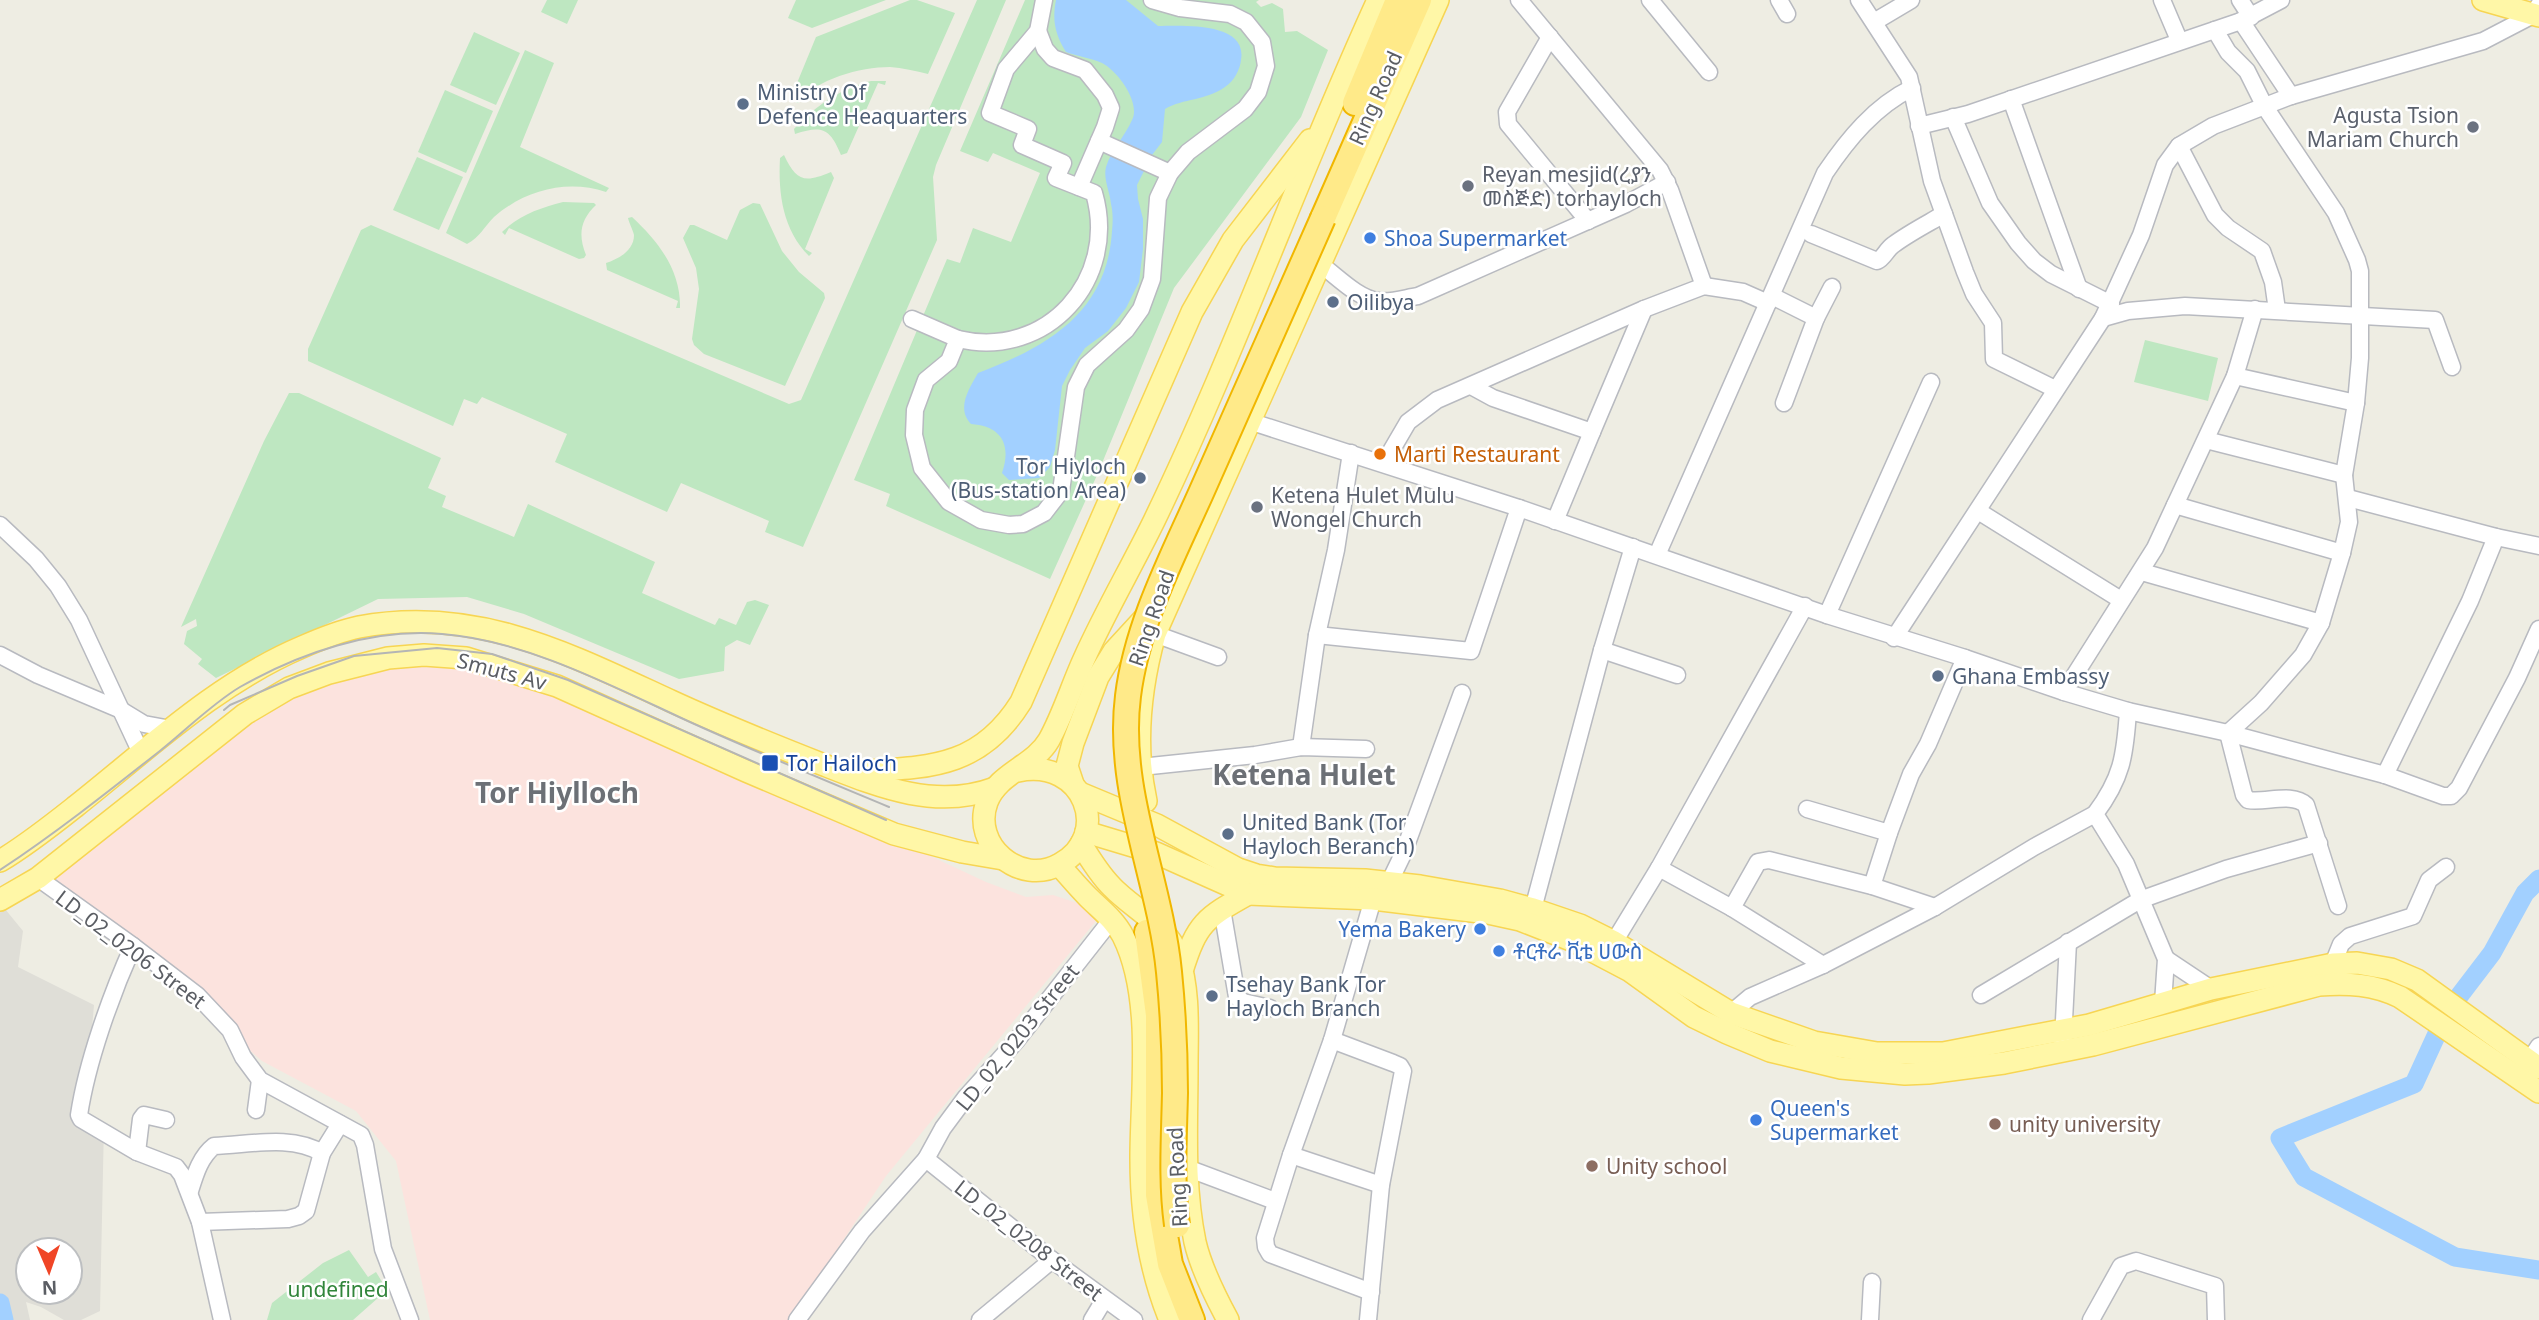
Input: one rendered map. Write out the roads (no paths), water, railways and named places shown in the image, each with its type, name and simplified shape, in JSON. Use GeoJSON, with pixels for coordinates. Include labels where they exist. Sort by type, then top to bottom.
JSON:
{"type":"FeatureCollection","features":[{"type":"Feature","properties":{"kind":"highway"},"geometry":{"type":"LineString","coordinates":[[1315,215],[1398,0]]}},
{"type":"Feature","properties":{"kind":"highway","name":"Ring Road"},"geometry":{"type":"LineString","coordinates":[[1209,1320],[1170,1227],[1157,1178],[1158,1015],[1147,932],[1114,777],[1112,736],[1115,684],[1125,639],[1145,584],[1315,215],[1419,0]]}},
{"type":"Feature","properties":{"kind":"highway"},"geometry":{"type":"LineString","coordinates":[[1422,32],[1428,0]]}},
{"type":"Feature","properties":{"kind":"highway","name":"Ring Road"},"geometry":{"type":"LineString","coordinates":[[1170,1227],[1170,1264],[1192,1320]]}},
{"type":"Feature","properties":{"kind":"main road","name":"Ring Road"},"geometry":{"type":"LineString","coordinates":[[1018,771],[1037,755],[1054,731],[1084,657],[1154,521],[1226,361],[1321,127],[1378,0]]}},
{"type":"Feature","properties":{"kind":"main road"},"geometry":{"type":"LineString","coordinates":[[1174,834],[1149,811],[1141,767],[1139,724],[1155,634],[1438,0]]}},
{"type":"Feature","properties":{"kind":"main road"},"geometry":{"type":"LineString","coordinates":[[2483,0],[2534,8]]}},
{"type":"Feature","properties":{"kind":"main road"},"geometry":{"type":"LineString","coordinates":[[843,772],[918,768],[949,761],[995,736],[1010,720],[1021,702],[1192,312],[1233,240],[1321,127]]}},
{"type":"Feature","properties":{"kind":"main road"},"geometry":{"type":"LineString","coordinates":[[1171,595],[1139,622],[1114,651],[1098,677],[1073,743],[1067,766],[1077,788],[1087,818],[1083,838],[1072,856],[1059,865],[1045,870],[1016,867],[1003,859],[989,840],[984,817],[987,802],[1005,778],[1018,771],[1047,769],[1061,775],[1077,788],[1174,834],[1238,869],[1275,878],[1389,883],[1520,920],[1571,940],[1630,971],[1695,1017],[1759,1046],[1841,1068],[1905,1074],[1955,1071],[2061,1053],[2319,985],[2356,984],[2383,989],[2400,997],[2498,1051],[2536,1059]]}},
{"type":"Feature","properties":{"kind":"main road","name":"Smuts Av"},"geometry":{"type":"LineString","coordinates":[[0,861],[44,832],[171,729],[261,666],[322,639],[358,627],[440,621],[506,633],[558,650],[696,712],[873,784],[925,796],[972,796],[995,788]]}},
{"type":"Feature","properties":{"kind":"main road","name":"Smuts Av"},"geometry":{"type":"LineString","coordinates":[[0,900],[38,878],[245,714],[289,688],[329,673],[388,658],[424,654],[466,658],[557,686],[894,834],[962,852],[1003,859]]}},
{"type":"Feature","properties":{"kind":"main road"},"geometry":{"type":"LineString","coordinates":[[1083,838],[1156,853],[1248,894],[1373,899],[1446,898],[1533,909],[1580,925],[1614,942],[1731,1013],[1814,1042],[1877,1053],[1943,1053],[2064,1030],[2211,989],[2333,964],[2380,966],[2417,980],[2498,1051],[2539,1093]]}},
{"type":"Feature","properties":{"kind":"main road"},"geometry":{"type":"LineString","coordinates":[[1083,838],[1112,887],[1152,921],[1171,942],[1177,954],[1186,989],[1187,1168],[1195,1243],[1228,1320]]}},
{"type":"Feature","properties":{"kind":"main road"},"geometry":{"type":"LineString","coordinates":[[1059,865],[1112,919],[1123,936],[1133,962],[1143,1035],[1143,1209],[1148,1244],[1170,1320]]}},
{"type":"Feature","properties":{"kind":"main road"},"geometry":{"type":"LineString","coordinates":[[1182,971],[1196,932],[1222,909],[1248,894]]}},
{"type":"Feature","properties":{"kind":"street"},"geometry":{"type":"LineString","coordinates":[[912,319],[958,339],[978,344],[1005,341],[1032,332],[1054,320],[1071,305],[1086,285],[1096,259],[1100,233],[1100,212],[1094,193],[1056,178],[1063,163],[1022,145],[1028,129],[990,113],[1006,69],[1038,31],[1044,0]]}},
{"type":"Feature","properties":{"kind":"street"},"geometry":{"type":"LineString","coordinates":[[958,339],[949,361],[926,380],[915,410],[914,435],[922,468],[949,502],[981,520],[1009,525],[1023,524],[1044,513],[1061,491],[1076,387],[1087,365],[1126,330],[1141,309],[1152,279],[1158,198],[1170,173],[1188,152],[1245,109],[1258,92],[1266,66],[1262,42],[1246,22],[1230,14],[1180,8],[1152,0]]}},
{"type":"Feature","properties":{"kind":"street"},"geometry":{"type":"LineString","coordinates":[[1519,0],[1660,170],[1667,182],[1704,286]]}},
{"type":"Feature","properties":{"kind":"street"},"geometry":{"type":"LineString","coordinates":[[1650,0],[1709,72]]}},
{"type":"Feature","properties":{"kind":"street"},"geometry":{"type":"LineString","coordinates":[[1859,0],[1909,77],[1930,173],[1975,294],[1993,323],[1994,359],[2055,389]]}},
{"type":"Feature","properties":{"kind":"street"},"geometry":{"type":"LineString","coordinates":[[1874,22],[1911,0]]}},
{"type":"Feature","properties":{"kind":"street"},"geometry":{"type":"LineString","coordinates":[[2162,0],[2179,40]]}},
{"type":"Feature","properties":{"kind":"street"},"geometry":{"type":"LineString","coordinates":[[2240,0],[2246,19],[2291,96]]}},
{"type":"Feature","properties":{"kind":"street"},"geometry":{"type":"LineString","coordinates":[[1919,125],[2011,99],[2215,30],[2246,19],[2281,0]]}},
{"type":"Feature","properties":{"kind":"street"},"geometry":{"type":"LineString","coordinates":[[1894,638],[2107,311],[2141,235],[2165,165],[2179,146],[2213,126],[2291,96],[2483,41],[2534,8]]}},
{"type":"Feature","properties":{"kind":"street"},"geometry":{"type":"LineString","coordinates":[[2215,30],[2228,52],[2247,71],[2265,107],[2311,172],[2342,225],[2360,271],[2361,315],[2356,404],[2344,475],[2349,522],[2343,553],[2321,623],[2303,655],[2281,682],[2228,733]]}},
{"type":"Feature","properties":{"kind":"street"},"geometry":{"type":"LineString","coordinates":[[1038,31],[1045,49],[1053,58],[1086,70],[1105,95],[1111,108],[1105,144],[1079,187]]}},
{"type":"Feature","properties":{"kind":"street"},"geometry":{"type":"LineString","coordinates":[[1550,37],[1506,118],[1508,124],[1588,220]]}},
{"type":"Feature","properties":{"kind":"street"},"geometry":{"type":"LineString","coordinates":[[1657,555],[1825,173],[1836,156],[1875,111],[1912,88]]}},
{"type":"Feature","properties":{"kind":"street"},"geometry":{"type":"LineString","coordinates":[[2011,99],[2080,289]]}},
{"type":"Feature","properties":{"kind":"street"},"geometry":{"type":"LineString","coordinates":[[1953,117],[1990,202],[2018,243],[2034,261],[2051,274],[2080,289],[2107,311],[2185,306],[2435,320],[2452,367]]}},
{"type":"Feature","properties":{"kind":"street"},"geometry":{"type":"LineString","coordinates":[[1105,144],[1170,173]]}},
{"type":"Feature","properties":{"kind":"street"},"geometry":{"type":"LineString","coordinates":[[2179,146],[2215,215],[2228,228],[2262,251],[2273,282],[2277,310]]}},
{"type":"Feature","properties":{"kind":"street"},"geometry":{"type":"LineString","coordinates":[[1320,264],[1363,296],[1378,301],[1418,296],[1626,204],[1667,182]]}},
{"type":"Feature","properties":{"kind":"street"},"geometry":{"type":"LineString","coordinates":[[1811,234],[1877,261],[1900,240],[1944,214]]}},
{"type":"Feature","properties":{"kind":"street"},"geometry":{"type":"LineString","coordinates":[[1384,463],[1408,422],[1437,400],[1644,309],[1704,286],[1743,292],[1816,318]]}},
{"type":"Feature","properties":{"kind":"street"},"geometry":{"type":"LineString","coordinates":[[1784,403],[1816,318],[1832,287]]}},
{"type":"Feature","properties":{"kind":"street"},"geometry":{"type":"LineString","coordinates":[[1555,521],[1644,309]]}},
{"type":"Feature","properties":{"kind":"street"},"geometry":{"type":"LineString","coordinates":[[2064,692],[2121,600],[2142,572],[2235,376],[2255,309]]}},
{"type":"Feature","properties":{"kind":"street"},"geometry":{"type":"LineString","coordinates":[[2235,376],[2356,404]]}},
{"type":"Feature","properties":{"kind":"street"},"geometry":{"type":"LineString","coordinates":[[1827,615],[1931,382]]}},
{"type":"Feature","properties":{"kind":"street"},"geometry":{"type":"LineString","coordinates":[[1471,386],[1493,397],[1592,432]]}},
{"type":"Feature","properties":{"kind":"street"},"geometry":{"type":"LineString","coordinates":[[1249,421],[1520,508],[1894,638],[1965,658],[2064,692],[2128,712],[2228,733],[2385,775],[2443,796],[2454,793],[2517,678],[2539,629]]}},
{"type":"Feature","properties":{"kind":"street"},"geometry":{"type":"LineString","coordinates":[[2206,440],[2344,475]]}},
{"type":"Feature","properties":{"kind":"street"},"geometry":{"type":"LineString","coordinates":[[1301,747],[1317,635],[1336,550],[1351,453]]}},
{"type":"Feature","properties":{"kind":"street"},"geometry":{"type":"LineString","coordinates":[[2348,498],[2539,546]]}},
{"type":"Feature","properties":{"kind":"street"},"geometry":{"type":"LineString","coordinates":[[2175,505],[2343,553]]}},
{"type":"Feature","properties":{"kind":"street"},"geometry":{"type":"LineString","coordinates":[[1317,635],[1471,651],[1520,508]]}},
{"type":"Feature","properties":{"kind":"street"},"geometry":{"type":"LineString","coordinates":[[1979,511],[2121,600]]}},
{"type":"Feature","properties":{"kind":"street"},"geometry":{"type":"LineString","coordinates":[[0,525],[36,559],[58,586],[79,620],[141,753]]}},
{"type":"Feature","properties":{"kind":"street"},"geometry":{"type":"LineString","coordinates":[[2385,775],[2470,601],[2496,537]]}},
{"type":"Feature","properties":{"kind":"street"},"geometry":{"type":"LineString","coordinates":[[1533,909],[1602,650],[1633,547]]}},
{"type":"Feature","properties":{"kind":"street"},"geometry":{"type":"LineString","coordinates":[[2142,572],[2321,623]]}},
{"type":"Feature","properties":{"kind":"street"},"geometry":{"type":"LineString","coordinates":[[1614,942],[1659,868],[1805,606]]}},
{"type":"Feature","properties":{"kind":"street"},"geometry":{"type":"LineString","coordinates":[[1155,634],[1218,657]]}},
{"type":"Feature","properties":{"kind":"street"},"geometry":{"type":"LineString","coordinates":[[1602,650],[1677,675]]}},
{"type":"Feature","properties":{"kind":"street"},"geometry":{"type":"LineString","coordinates":[[0,655],[38,675],[121,710],[144,724],[171,729]]}},
{"type":"Feature","properties":{"kind":"street"},"geometry":{"type":"LineString","coordinates":[[1872,887],[1911,774],[1928,744],[1965,658]]}},
{"type":"Feature","properties":{"kind":"street"},"geometry":{"type":"LineString","coordinates":[[1389,883],[1462,693]]}},
{"type":"Feature","properties":{"kind":"street"},"geometry":{"type":"LineString","coordinates":[[1731,1013],[1750,996],[1823,965],[1934,907],[2095,814],[2111,792],[2120,769],[2128,712]]}},
{"type":"Feature","properties":{"kind":"street"},"geometry":{"type":"LineString","coordinates":[[2228,733],[2244,795],[2248,800],[2293,798],[2306,805],[2338,906]]}},
{"type":"Feature","properties":{"kind":"street"},"geometry":{"type":"LineString","coordinates":[[1141,767],[1220,760],[1301,747],[1366,748]]}},
{"type":"Feature","properties":{"kind":"street"},"geometry":{"type":"LineString","coordinates":[[1807,809],[1889,833]]}},
{"type":"Feature","properties":{"kind":"street"},"geometry":{"type":"LineString","coordinates":[[2095,814],[2116,846],[2166,959],[2162,1003]]}},
{"type":"Feature","properties":{"kind":"street"},"geometry":{"type":"LineString","coordinates":[[1981,995],[2140,900],[2226,869],[2319,843]]}},
{"type":"Feature","properties":{"kind":"street"},"geometry":{"type":"LineString","coordinates":[[1732,908],[1758,862],[1769,860],[1872,887],[1934,907]]}},
{"type":"Feature","properties":{"kind":"street"},"geometry":{"type":"LineString","coordinates":[[2333,964],[2341,944],[2350,936],[2413,916],[2429,880],[2446,867]]}},
{"type":"Feature","properties":{"kind":"street"},"geometry":{"type":"LineString","coordinates":[[1659,868],[1732,908],[1823,965]]}},
{"type":"Feature","properties":{"kind":"street","name":"LD_02_0206 Street"},"geometry":{"type":"LineString","coordinates":[[38,878],[197,995],[230,1030],[243,1057],[260,1080],[361,1135],[364,1139],[383,1249],[410,1320]]}},
{"type":"Feature","properties":{"kind":"street"},"geometry":{"type":"LineString","coordinates":[[1371,1292],[1270,1254],[1265,1238],[1275,1201],[1332,1040],[1373,899]]}},
{"type":"Feature","properties":{"kind":"street"},"geometry":{"type":"LineString","coordinates":[[1222,909],[1237,997],[1243,1002],[1270,1008]]}},
{"type":"Feature","properties":{"kind":"street","name":"LD_02_0203 Street"},"geometry":{"type":"LineString","coordinates":[[797,1320],[862,1231],[926,1158],[943,1128],[966,1097],[1017,1040],[1112,919]]}},
{"type":"Feature","properties":{"kind":"street"},"geometry":{"type":"LineString","coordinates":[[2061,1053],[2068,942]]}},
{"type":"Feature","properties":{"kind":"street"},"geometry":{"type":"LineString","coordinates":[[133,946],[117,981],[79,1115],[81,1119],[137,1152],[176,1167],[190,1191],[200,1222],[222,1320]]}},
{"type":"Feature","properties":{"kind":"street"},"geometry":{"type":"LineString","coordinates":[[2166,959],[2211,989]]}},
{"type":"Feature","properties":{"kind":"street"},"geometry":{"type":"LineString","coordinates":[[1332,1040],[1400,1066],[1404,1071],[1381,1185],[1368,1320]]}},
{"type":"Feature","properties":{"kind":"street"},"geometry":{"type":"LineString","coordinates":[[256,1110],[260,1080]]}},
{"type":"Feature","properties":{"kind":"street"},"geometry":{"type":"LineString","coordinates":[[137,1152],[141,1119],[144,1115],[166,1120]]}},
{"type":"Feature","properties":{"kind":"street"},"geometry":{"type":"LineString","coordinates":[[200,1222],[288,1219],[299,1216],[306,1211],[322,1153],[340,1124]]}},
{"type":"Feature","properties":{"kind":"street"},"geometry":{"type":"LineString","coordinates":[[190,1191],[196,1171],[207,1151],[214,1146],[291,1142],[310,1145],[322,1153]]}},
{"type":"Feature","properties":{"kind":"street"},"geometry":{"type":"LineString","coordinates":[[1291,1155],[1381,1185]]}},
{"type":"Feature","properties":{"kind":"street","name":"LD_02_0208 Street"},"geometry":{"type":"LineString","coordinates":[[926,1158],[1052,1261],[1134,1320]]}},
{"type":"Feature","properties":{"kind":"street"},"geometry":{"type":"LineString","coordinates":[[1187,1168],[1275,1201]]}},
{"type":"Feature","properties":{"kind":"street"},"geometry":{"type":"LineString","coordinates":[[980,1320],[1052,1261]]}},
{"type":"Feature","properties":{"kind":"street"},"geometry":{"type":"LineString","coordinates":[[2091,1320],[2121,1266],[2136,1261],[2215,1286],[2216,1320]]}},
{"type":"Feature","properties":{"kind":"street"},"geometry":{"type":"LineString","coordinates":[[1870,1320],[1872,1282]]}},
{"type":"Feature","properties":{"kind":"street"},"geometry":{"type":"LineString","coordinates":[[1092,1320],[1104,1300]]}},
{"type":"Feature","properties":{"kind":"water"},"geometry":{"type":"Polygon","coordinates":[[[1056,0],[1126,0],[1158,26],[1196,26],[1224,32],[1234,38],[1240,47],[1241,60],[1236,75],[1225,87],[1210,95],[1165,109],[1162,142],[1152,155],[1137,185],[1143,219],[1139,282],[1126,308],[1108,331],[1085,348],[1062,386],[1055,450],[1050,467],[1039,478],[1009,480],[1002,473],[1006,453],[1002,438],[990,428],[971,424],[965,412],[966,398],[978,373],[1049,338],[1069,323],[1086,305],[1099,284],[1108,260],[1113,224],[1106,167],[1134,113],[1131,97],[1115,73],[1098,61],[1066,52],[1055,27],[1056,0]]]}},
{"type":"Feature","properties":{"kind":"waterway"},"geometry":{"type":"LineString","coordinates":[[2539,879],[2525,893],[2492,953],[2447,1012],[2414,1084],[2280,1138],[2304,1177],[2455,1257],[2539,1270]]}},
{"type":"Feature","properties":{"kind":"waterway"},"geometry":{"type":"LineString","coordinates":[[0,1303],[4,1320]]}},
{"type":"Feature","properties":{"kind":"tram line"},"geometry":{"type":"LineString","coordinates":[[0,870],[82,811],[240,687],[287,664],[337,646],[363,639],[416,633],[473,638],[537,655],[889,807]]}},
{"type":"Feature","properties":{"kind":"tram line"},"geometry":{"type":"LineString","coordinates":[[224,710],[297,676],[354,656],[437,648],[492,654],[568,680],[886,820]]}},
{"type":"Feature","properties":{"kind":"place","name":"Ministry Of Defence Heaquarters"},"geometry":{"type":"Point","coordinates":[743,104]}},
{"type":"Feature","properties":{"kind":"place","name":"Agusta Tsion Mariam Church"},"geometry":{"type":"Point","coordinates":[2473,127]}},
{"type":"Feature","properties":{"kind":"place","name":"Reyan mesjid(ረያን መስጅድ) torhayloch"},"geometry":{"type":"Point","coordinates":[1468,186]}},
{"type":"Feature","properties":{"kind":"place","name":"Shoa Supermarket"},"geometry":{"type":"Point","coordinates":[1370,238]}},
{"type":"Feature","properties":{"kind":"place","name":"Oilibya"},"geometry":{"type":"Point","coordinates":[1333,302]}},
{"type":"Feature","properties":{"kind":"place","name":"Marti Restaurant"},"geometry":{"type":"Point","coordinates":[1380,454]}},
{"type":"Feature","properties":{"kind":"place","name":"Tor Hiyloch (Bus-station Area)"},"geometry":{"type":"Point","coordinates":[1140,478]}},
{"type":"Feature","properties":{"kind":"place","name":"Ketena Hulet Mulu Wongel Church"},"geometry":{"type":"Point","coordinates":[1257,507]}},
{"type":"Feature","properties":{"kind":"place","name":"Ghana Embassy"},"geometry":{"type":"Point","coordinates":[1938,676]}},
{"type":"Feature","properties":{"kind":"place","name":"Tor Hailoch"},"geometry":{"type":"Point","coordinates":[770,763]}},
{"type":"Feature","properties":{"kind":"place","name":"United Bank (Tor Hayloch Beranch)"},"geometry":{"type":"Point","coordinates":[1228,834]}},
{"type":"Feature","properties":{"kind":"place","name":"Yema Bakery"},"geometry":{"type":"Point","coordinates":[1480,929]}},
{"type":"Feature","properties":{"kind":"place","name":"ቶርቶራ ቪቴ ሀውስ"},"geometry":{"type":"Point","coordinates":[1499,951]}},
{"type":"Feature","properties":{"kind":"place","name":"Tsehay Bank Tor Hayloch Branch"},"geometry":{"type":"Point","coordinates":[1212,996]}},
{"type":"Feature","properties":{"kind":"place","name":"Queen's Supermarket"},"geometry":{"type":"Point","coordinates":[1756,1120]}},
{"type":"Feature","properties":{"kind":"place","name":"unity university"},"geometry":{"type":"Point","coordinates":[1995,1124]}},
{"type":"Feature","properties":{"kind":"place","name":"Unity school"},"geometry":{"type":"Point","coordinates":[1592,1166]}},
{"type":"Feature","properties":{"kind":"district","name":"Ketena Hulet"},"geometry":{"type":"Point","coordinates":[1304,774]}},
{"type":"Feature","properties":{"kind":"district","name":"Tor Hiylloch"},"geometry":{"type":"Point","coordinates":[557,792]}},
{"type":"Feature","properties":{"kind":"park label","name":"undefined"},"geometry":{"type":"Point","coordinates":[338,1289]}}]}
